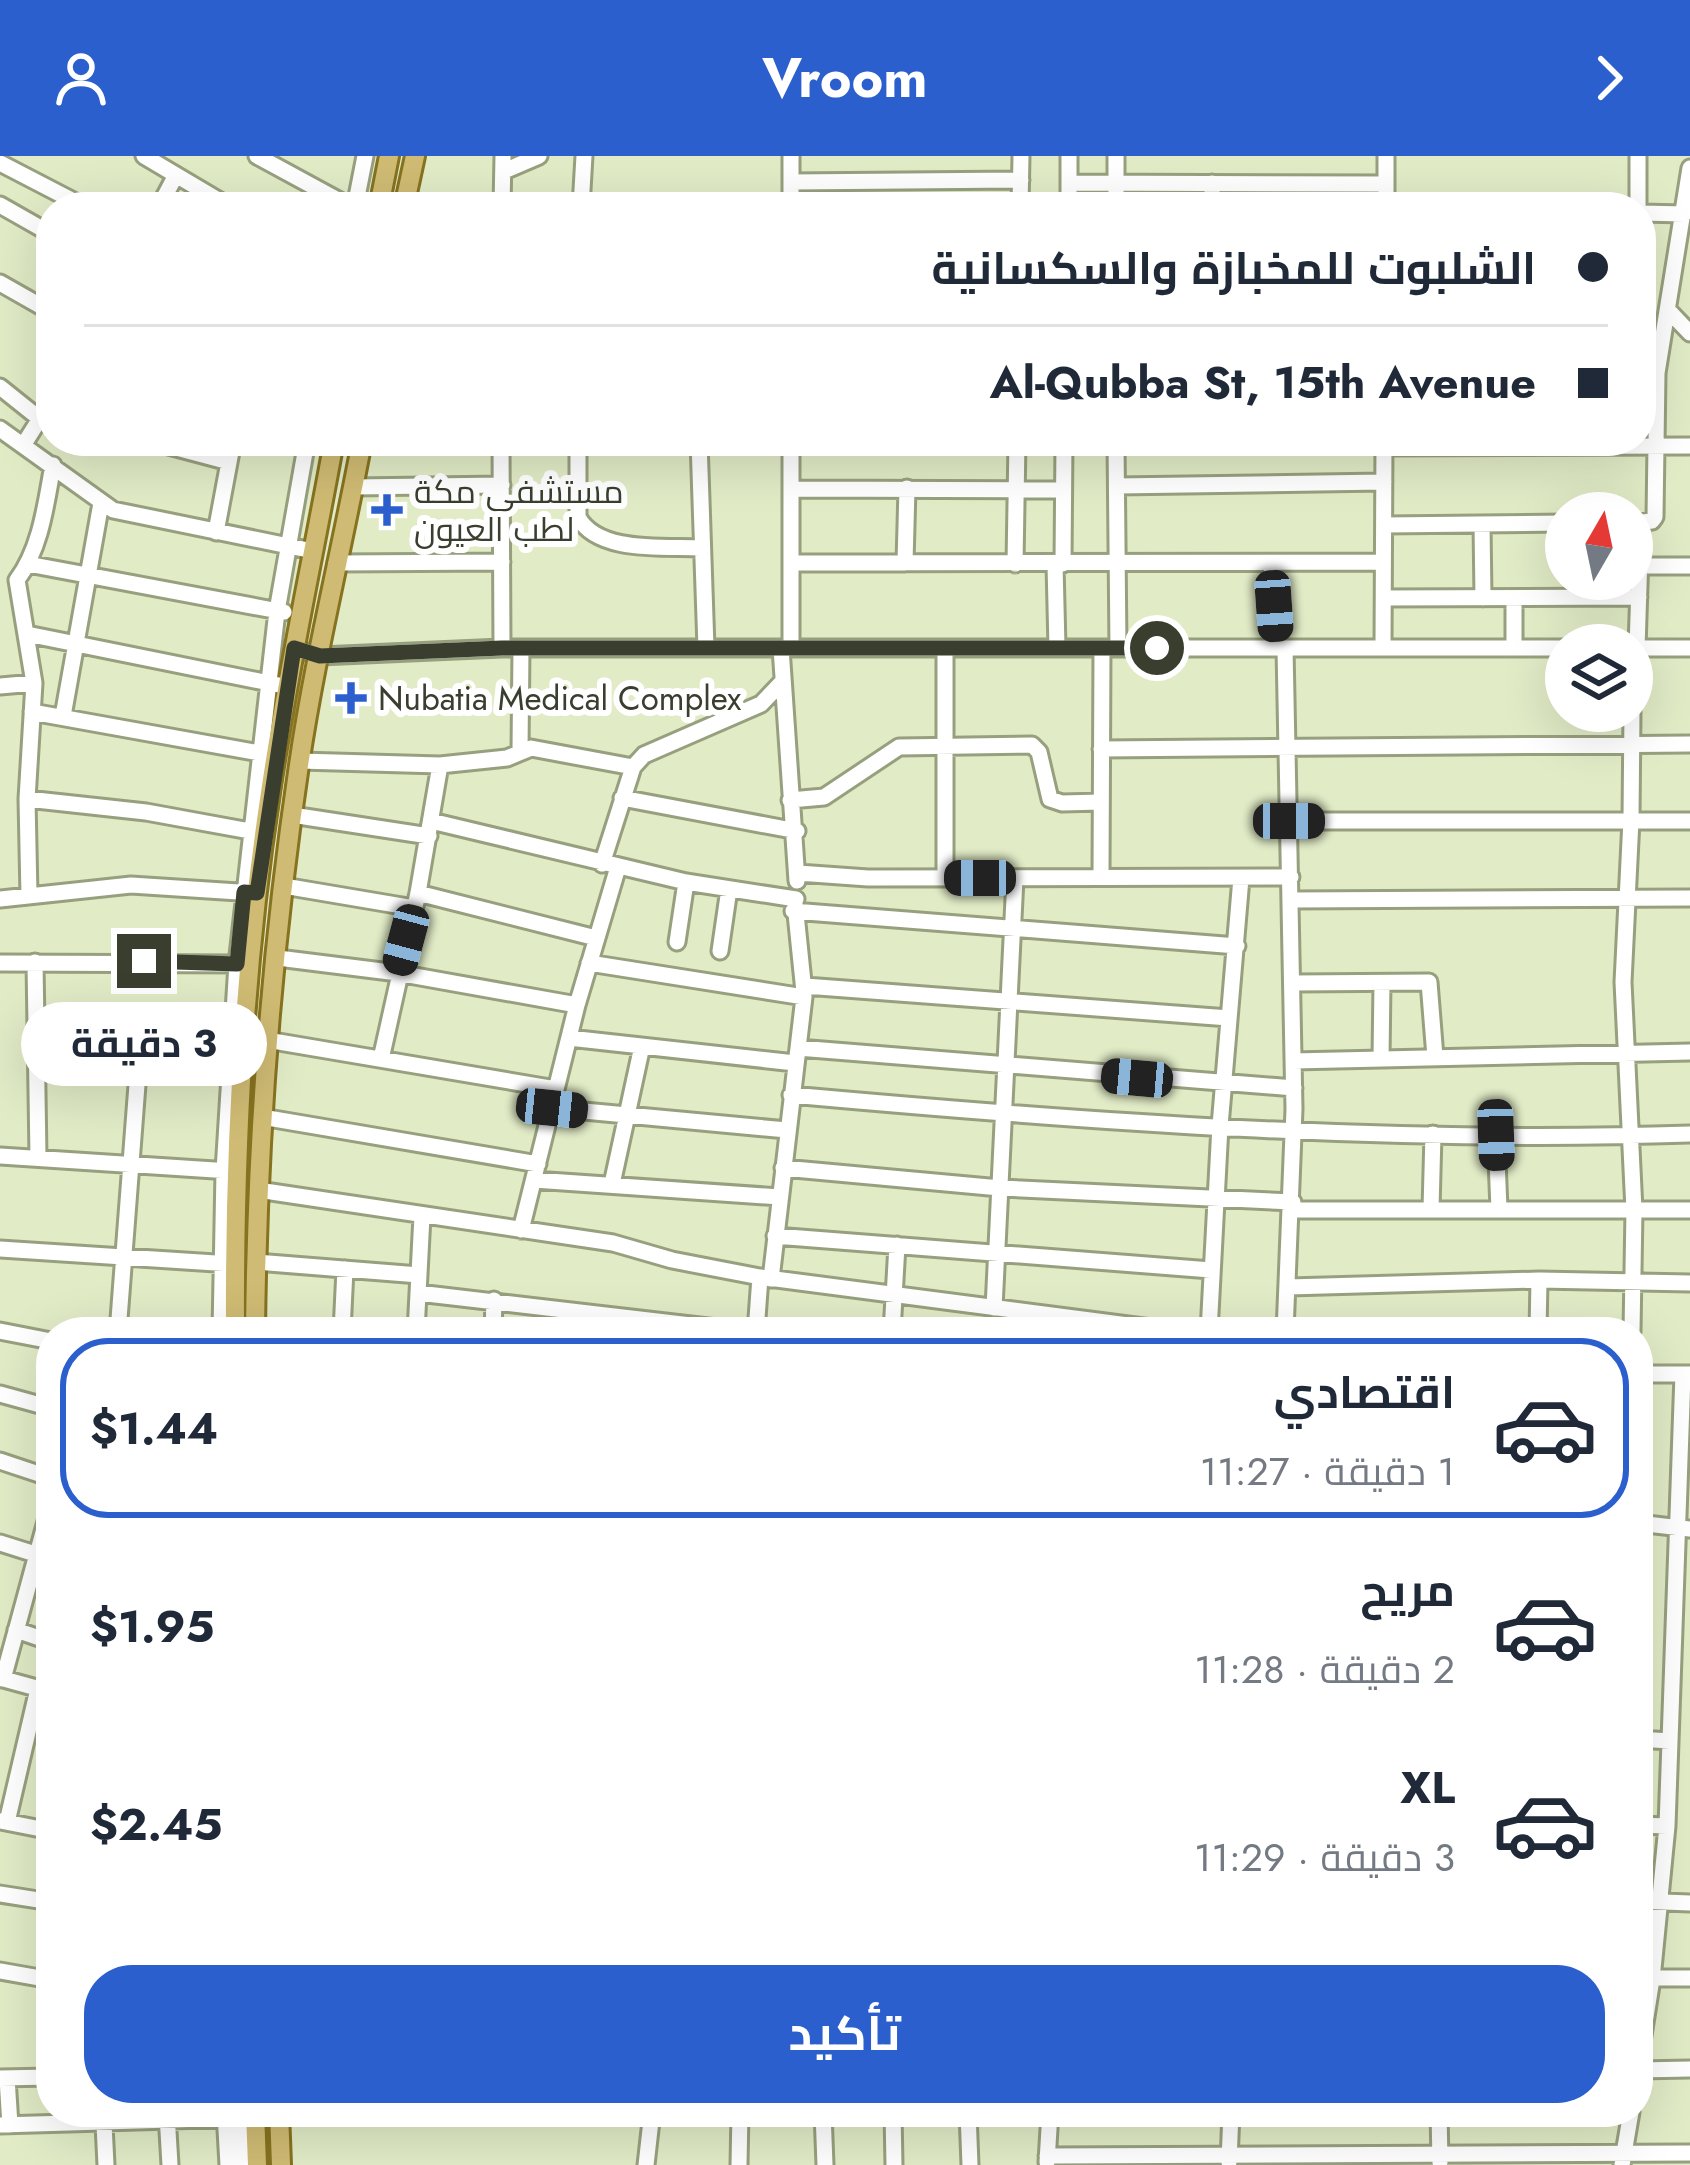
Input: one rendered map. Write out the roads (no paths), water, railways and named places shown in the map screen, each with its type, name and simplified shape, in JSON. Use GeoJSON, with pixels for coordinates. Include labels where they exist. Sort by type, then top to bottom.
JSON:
{"type":"FeatureCollection","features":[{"type":"Feature","properties":{"kind":"main road"},"geometry":{"type":"LineString","coordinates":[[382,192],[388,156]]}},
{"type":"Feature","properties":{"kind":"main road"},"geometry":{"type":"LineString","coordinates":[[407,192],[415,156]]}},
{"type":"Feature","properties":{"kind":"main road"},"geometry":{"type":"LineString","coordinates":[[233,1317],[228,1264],[230,1172],[251,893],[279,685],[294,648],[331,456]]}},
{"type":"Feature","properties":{"kind":"main road"},"geometry":{"type":"LineString","coordinates":[[255,1317],[267,1040],[292,815],[359,456]]}},
{"type":"Feature","properties":{"kind":"main road"},"geometry":{"type":"LineString","coordinates":[[242,2127],[257,2165]]}},
{"type":"Feature","properties":{"kind":"main road"},"geometry":{"type":"LineString","coordinates":[[280,2127],[281,2165]]}},
{"type":"Feature","properties":{"kind":"street"},"geometry":{"type":"LineString","coordinates":[[144,156],[205,192]]}},
{"type":"Feature","properties":{"kind":"street"},"geometry":{"type":"LineString","coordinates":[[257,156],[325,192]]}},
{"type":"Feature","properties":{"kind":"street"},"geometry":{"type":"LineString","coordinates":[[357,192],[365,156]]}},
{"type":"Feature","properties":{"kind":"street"},"geometry":{"type":"LineString","coordinates":[[504,164],[538,156]]}},
{"type":"Feature","properties":{"kind":"street"},"geometry":{"type":"LineString","coordinates":[[582,192],[584,156]]}},
{"type":"Feature","properties":{"kind":"street"},"geometry":{"type":"LineString","coordinates":[[791,156],[791,192]]}},
{"type":"Feature","properties":{"kind":"street"},"geometry":{"type":"LineString","coordinates":[[1021,156],[1021,192]]}},
{"type":"Feature","properties":{"kind":"street"},"geometry":{"type":"LineString","coordinates":[[1069,156],[1069,192]]}},
{"type":"Feature","properties":{"kind":"street"},"geometry":{"type":"LineString","coordinates":[[1116,156],[1116,192]]}},
{"type":"Feature","properties":{"kind":"street"},"geometry":{"type":"LineString","coordinates":[[1386,156],[1386,192]]}},
{"type":"Feature","properties":{"kind":"street"},"geometry":{"type":"LineString","coordinates":[[1638,156],[1639,192]]}},
{"type":"Feature","properties":{"kind":"street"},"geometry":{"type":"LineString","coordinates":[[6,162],[59,192]]}},
{"type":"Feature","properties":{"kind":"street"},"geometry":{"type":"LineString","coordinates":[[1656,350],[1668,310],[1690,168]]}},
{"type":"Feature","properties":{"kind":"street"},"geometry":{"type":"LineString","coordinates":[[167,192],[176,175]]}},
{"type":"Feature","properties":{"kind":"street"},"geometry":{"type":"LineString","coordinates":[[791,182],[1021,180]]}},
{"type":"Feature","properties":{"kind":"street"},"geometry":{"type":"LineString","coordinates":[[1069,183],[1386,184]]}},
{"type":"Feature","properties":{"kind":"street"},"geometry":{"type":"LineString","coordinates":[[1212,183],[1212,192]]}},
{"type":"Feature","properties":{"kind":"street"},"geometry":{"type":"LineString","coordinates":[[0,205],[36,225]]}},
{"type":"Feature","properties":{"kind":"street"},"geometry":{"type":"LineString","coordinates":[[1656,212],[1684,214]]}},
{"type":"Feature","properties":{"kind":"street"},"geometry":{"type":"LineString","coordinates":[[0,284],[36,304]]}},
{"type":"Feature","properties":{"kind":"street"},"geometry":{"type":"LineString","coordinates":[[1668,310],[1690,333]]}},
{"type":"Feature","properties":{"kind":"street"},"geometry":{"type":"LineString","coordinates":[[0,387],[36,416]]}},
{"type":"Feature","properties":{"kind":"street"},"geometry":{"type":"LineString","coordinates":[[23,444],[36,425]]}},
{"type":"Feature","properties":{"kind":"street"},"geometry":{"type":"LineString","coordinates":[[0,430],[36,453]]}},
{"type":"Feature","properties":{"kind":"street"},"geometry":{"type":"LineString","coordinates":[[1656,446],[1690,446]]}},
{"type":"Feature","properties":{"kind":"street"},"geometry":{"type":"LineString","coordinates":[[40,456],[124,514],[313,551]]}},
{"type":"Feature","properties":{"kind":"street"},"geometry":{"type":"LineString","coordinates":[[206,456],[229,462]]}},
{"type":"Feature","properties":{"kind":"street"},"geometry":{"type":"LineString","coordinates":[[215,532],[230,456]]}},
{"type":"Feature","properties":{"kind":"street"},"geometry":{"type":"LineString","coordinates":[[27,634],[279,685],[277,611],[304,456]]}},
{"type":"Feature","properties":{"kind":"street"},"geometry":{"type":"LineString","coordinates":[[501,456],[502,648]]}},
{"type":"Feature","properties":{"kind":"street"},"geometry":{"type":"LineString","coordinates":[[578,456],[578,517],[594,534],[627,544],[701,548]]}},
{"type":"Feature","properties":{"kind":"street"},"geometry":{"type":"LineString","coordinates":[[699,456],[706,648]]}},
{"type":"Feature","properties":{"kind":"street"},"geometry":{"type":"LineString","coordinates":[[757,1317],[776,1236],[804,991],[794,905],[796,831],[783,682],[791,456]]}},
{"type":"Feature","properties":{"kind":"street"},"geometry":{"type":"LineString","coordinates":[[1015,563],[1017,456]]}},
{"type":"Feature","properties":{"kind":"street"},"geometry":{"type":"LineString","coordinates":[[1057,648],[1064,456]]}},
{"type":"Feature","properties":{"kind":"street"},"geometry":{"type":"LineString","coordinates":[[1101,877],[1101,749],[1116,565],[1116,456]]}},
{"type":"Feature","properties":{"kind":"street"},"geometry":{"type":"LineString","coordinates":[[1383,648],[1384,456]]}},
{"type":"Feature","properties":{"kind":"street"},"geometry":{"type":"LineString","coordinates":[[1653,518],[1656,456]]}},
{"type":"Feature","properties":{"kind":"street"},"geometry":{"type":"LineString","coordinates":[[28,896],[27,799],[34,683],[27,634],[9,580],[28,564],[53,465]]}},
{"type":"Feature","properties":{"kind":"street"},"geometry":{"type":"LineString","coordinates":[[1117,486],[1384,482]]}},
{"type":"Feature","properties":{"kind":"street"},"geometry":{"type":"LineString","coordinates":[[353,487],[502,485]]}},
{"type":"Feature","properties":{"kind":"street"},"geometry":{"type":"LineString","coordinates":[[904,563],[907,488]]}},
{"type":"Feature","properties":{"kind":"street"},"geometry":{"type":"LineString","coordinates":[[791,489],[1063,490]]}},
{"type":"Feature","properties":{"kind":"street"},"geometry":{"type":"LineString","coordinates":[[297,496],[323,500]]}},
{"type":"Feature","properties":{"kind":"street"},"geometry":{"type":"LineString","coordinates":[[63,716],[101,502]]}},
{"type":"Feature","properties":{"kind":"street"},"geometry":{"type":"LineString","coordinates":[[1482,524],[1483,598]]}},
{"type":"Feature","properties":{"kind":"street"},"geometry":{"type":"LineString","coordinates":[[1384,525],[1545,524]]}},
{"type":"Feature","properties":{"kind":"street"},"geometry":{"type":"LineString","coordinates":[[336,563],[502,562]]}},
{"type":"Feature","properties":{"kind":"street"},"geometry":{"type":"LineString","coordinates":[[790,563],[1384,562]]}},
{"type":"Feature","properties":{"kind":"street"},"geometry":{"type":"LineString","coordinates":[[1271,563],[1281,648],[1294,983],[1286,1317]]}},
{"type":"Feature","properties":{"kind":"street"},"geometry":{"type":"LineString","coordinates":[[28,564],[301,614]]}},
{"type":"Feature","properties":{"kind":"street"},"geometry":{"type":"LineString","coordinates":[[1653,566],[1690,566]]}},
{"type":"Feature","properties":{"kind":"street"},"geometry":{"type":"LineString","coordinates":[[1384,598],[1545,598]]}},
{"type":"Feature","properties":{"kind":"street"},"geometry":{"type":"LineString","coordinates":[[1514,598],[1514,648]]}},
{"type":"Feature","properties":{"kind":"street"},"geometry":{"type":"LineString","coordinates":[[294,648],[320,656],[502,648],[1545,648]]}},
{"type":"Feature","properties":{"kind":"street"},"geometry":{"type":"LineString","coordinates":[[520,752],[521,648]]}},
{"type":"Feature","properties":{"kind":"street"},"geometry":{"type":"LineString","coordinates":[[945,648],[945,878]]}},
{"type":"Feature","properties":{"kind":"street"},"geometry":{"type":"LineString","coordinates":[[1653,649],[1690,649]]}},
{"type":"Feature","properties":{"kind":"street"},"geometry":{"type":"LineString","coordinates":[[520,1230],[596,938],[622,798],[633,767],[662,744],[761,704],[783,682]]}},
{"type":"Feature","properties":{"kind":"street"},"geometry":{"type":"LineString","coordinates":[[0,686],[34,683]]}},
{"type":"Feature","properties":{"kind":"street"},"geometry":{"type":"LineString","coordinates":[[32,712],[270,755]]}},
{"type":"Feature","properties":{"kind":"street"},"geometry":{"type":"LineString","coordinates":[[1632,732],[1623,982],[1634,1210],[1632,1317]]}},
{"type":"Feature","properties":{"kind":"street"},"geometry":{"type":"LineString","coordinates":[[790,800],[839,789],[899,747],[945,744],[1031,745],[1039,752],[1050,799],[1101,802]]}},
{"type":"Feature","properties":{"kind":"street"},"geometry":{"type":"LineString","coordinates":[[1101,749],[1690,744]]}},
{"type":"Feature","properties":{"kind":"street"},"geometry":{"type":"LineString","coordinates":[[299,761],[440,765],[508,758],[537,749],[633,767]]}},
{"type":"Feature","properties":{"kind":"street"},"geometry":{"type":"LineString","coordinates":[[381,1059],[440,765]]}},
{"type":"Feature","properties":{"kind":"street"},"geometry":{"type":"LineString","coordinates":[[622,798],[796,831]]}},
{"type":"Feature","properties":{"kind":"street"},"geometry":{"type":"LineString","coordinates":[[27,799],[146,812],[258,833]]}},
{"type":"Feature","properties":{"kind":"street"},"geometry":{"type":"LineString","coordinates":[[292,815],[430,829],[794,905],[1014,929],[1237,946]]}},
{"type":"Feature","properties":{"kind":"street"},"geometry":{"type":"LineString","coordinates":[[1289,821],[1690,821]]}},
{"type":"Feature","properties":{"kind":"street"},"geometry":{"type":"LineString","coordinates":[[797,874],[1291,877]]}},
{"type":"Feature","properties":{"kind":"street"},"geometry":{"type":"LineString","coordinates":[[994,1308],[1015,878]]}},
{"type":"Feature","properties":{"kind":"street"},"geometry":{"type":"LineString","coordinates":[[1209,1317],[1241,878]]}},
{"type":"Feature","properties":{"kind":"street"},"geometry":{"type":"LineString","coordinates":[[677,942],[686,882]]}},
{"type":"Feature","properties":{"kind":"street"},"geometry":{"type":"LineString","coordinates":[[0,899],[130,885],[251,893]]}},
{"type":"Feature","properties":{"kind":"street"},"geometry":{"type":"LineString","coordinates":[[284,886],[416,901],[596,938]]}},
{"type":"Feature","properties":{"kind":"street"},"geometry":{"type":"LineString","coordinates":[[720,951],[729,889]]}},
{"type":"Feature","properties":{"kind":"street"},"geometry":{"type":"LineString","coordinates":[[1292,900],[1690,898]]}},
{"type":"Feature","properties":{"kind":"street"},"geometry":{"type":"LineString","coordinates":[[278,958],[398,973],[578,1005]]}},
{"type":"Feature","properties":{"kind":"street"},"geometry":{"type":"LineString","coordinates":[[35,962],[38,1157]]}},
{"type":"Feature","properties":{"kind":"street"},"geometry":{"type":"LineString","coordinates":[[0,963],[244,964]]}},
{"type":"Feature","properties":{"kind":"street"},"geometry":{"type":"LineString","coordinates":[[589,963],[804,991],[1229,1018]]}},
{"type":"Feature","properties":{"kind":"street"},"geometry":{"type":"LineString","coordinates":[[1294,983],[1429,982],[1435,1057]]}},
{"type":"Feature","properties":{"kind":"street"},"geometry":{"type":"LineString","coordinates":[[1381,1059],[1382,983]]}},
{"type":"Feature","properties":{"kind":"street"},"geometry":{"type":"LineString","coordinates":[[569,1038],[1294,1088]]}},
{"type":"Feature","properties":{"kind":"street"},"geometry":{"type":"LineString","coordinates":[[267,1040],[556,1089]]}},
{"type":"Feature","properties":{"kind":"street"},"geometry":{"type":"LineString","coordinates":[[38,1049],[237,1045]]}},
{"type":"Feature","properties":{"kind":"street"},"geometry":{"type":"LineString","coordinates":[[119,1317],[140,1046]]}},
{"type":"Feature","properties":{"kind":"street"},"geometry":{"type":"LineString","coordinates":[[612,1184],[642,1046]]}},
{"type":"Feature","properties":{"kind":"street"},"geometry":{"type":"LineString","coordinates":[[1293,1060],[1690,1052]]}},
{"type":"Feature","properties":{"kind":"street"},"geometry":{"type":"LineString","coordinates":[[791,1095],[1294,1132],[1690,1134]]}},
{"type":"Feature","properties":{"kind":"street"},"geometry":{"type":"LineString","coordinates":[[552,1108],[787,1130]]}},
{"type":"Feature","properties":{"kind":"street"},"geometry":{"type":"LineString","coordinates":[[262,1117],[612,1184],[780,1197]]}},
{"type":"Feature","properties":{"kind":"street"},"geometry":{"type":"LineString","coordinates":[[1431,1210],[1433,1134]]}},
{"type":"Feature","properties":{"kind":"street"},"geometry":{"type":"LineString","coordinates":[[1496,1135],[1499,1209]]}},
{"type":"Feature","properties":{"kind":"street"},"geometry":{"type":"LineString","coordinates":[[0,1156],[230,1172]]}},
{"type":"Feature","properties":{"kind":"street"},"geometry":{"type":"LineString","coordinates":[[783,1168],[1000,1188],[1292,1206],[1690,1210]]}},
{"type":"Feature","properties":{"kind":"street"},"geometry":{"type":"LineString","coordinates":[[258,1190],[613,1243],[765,1278],[1037,1317]]}},
{"type":"Feature","properties":{"kind":"street"},"geometry":{"type":"LineString","coordinates":[[417,1317],[422,1216]]}},
{"type":"Feature","properties":{"kind":"street"},"geometry":{"type":"LineString","coordinates":[[776,1236],[1211,1270]]}},
{"type":"Feature","properties":{"kind":"street"},"geometry":{"type":"LineString","coordinates":[[892,1317],[897,1245]]}},
{"type":"Feature","properties":{"kind":"street"},"geometry":{"type":"LineString","coordinates":[[0,1249],[228,1264],[223,1317]]}},
{"type":"Feature","properties":{"kind":"street"},"geometry":{"type":"LineString","coordinates":[[256,1262],[346,1269],[494,1300],[632,1317]]}},
{"type":"Feature","properties":{"kind":"street"},"geometry":{"type":"LineString","coordinates":[[343,1317],[346,1269]]}},
{"type":"Feature","properties":{"kind":"street"},"geometry":{"type":"LineString","coordinates":[[1289,1287],[1540,1280],[1690,1283]]}},
{"type":"Feature","properties":{"kind":"street"},"geometry":{"type":"LineString","coordinates":[[1539,1317],[1540,1280]]}},
{"type":"Feature","properties":{"kind":"street"},"geometry":{"type":"LineString","coordinates":[[493,1317],[494,1300]]}},
{"type":"Feature","properties":{"kind":"street"},"geometry":{"type":"LineString","coordinates":[[0,1330],[36,1338]]}},
{"type":"Feature","properties":{"kind":"street"},"geometry":{"type":"LineString","coordinates":[[1653,1374],[1687,1374],[1684,1528],[1667,1826],[1653,1937]]}},
{"type":"Feature","properties":{"kind":"street"},"geometry":{"type":"LineString","coordinates":[[0,1394],[36,1404]]}},
{"type":"Feature","properties":{"kind":"street"},"geometry":{"type":"LineString","coordinates":[[0,1461],[36,1473]]}},
{"type":"Feature","properties":{"kind":"street"},"geometry":{"type":"LineString","coordinates":[[1653,1524],[1684,1528]]}},
{"type":"Feature","properties":{"kind":"street"},"geometry":{"type":"LineString","coordinates":[[0,1543],[36,1554]]}},
{"type":"Feature","properties":{"kind":"street"},"geometry":{"type":"LineString","coordinates":[[36,1578],[2,1678],[36,1687]]}},
{"type":"Feature","properties":{"kind":"street"},"geometry":{"type":"LineString","coordinates":[[16,1630],[36,1637]]}},
{"type":"Feature","properties":{"kind":"street"},"geometry":{"type":"LineString","coordinates":[[36,1719],[4,1821],[36,1828]]}},
{"type":"Feature","properties":{"kind":"street"},"geometry":{"type":"LineString","coordinates":[[1653,1743],[1690,1753]]}},
{"type":"Feature","properties":{"kind":"street"},"geometry":{"type":"LineString","coordinates":[[1653,1826],[1667,1826]]}},
{"type":"Feature","properties":{"kind":"street"},"geometry":{"type":"LineString","coordinates":[[0,1894],[36,1900]]}},
{"type":"Feature","properties":{"kind":"street"},"geometry":{"type":"LineString","coordinates":[[1653,1901],[1690,1903]]}},
{"type":"Feature","properties":{"kind":"street"},"geometry":{"type":"LineString","coordinates":[[0,1971],[36,1977]]}},
{"type":"Feature","properties":{"kind":"street"},"geometry":{"type":"LineString","coordinates":[[1653,1978],[1690,1978]]}},
{"type":"Feature","properties":{"kind":"street"},"geometry":{"type":"LineString","coordinates":[[1653,2068],[1690,2069]]}},
{"type":"Feature","properties":{"kind":"street"},"geometry":{"type":"LineString","coordinates":[[36,2077],[4,2078],[5,2125],[36,2125]]}},
{"type":"Feature","properties":{"kind":"street"},"geometry":{"type":"LineString","coordinates":[[104,2127],[106,2165]]}},
{"type":"Feature","properties":{"kind":"street"},"geometry":{"type":"LineString","coordinates":[[168,2127],[170,2165]]}},
{"type":"Feature","properties":{"kind":"street"},"geometry":{"type":"LineString","coordinates":[[228,2165],[235,2127]]}},
{"type":"Feature","properties":{"kind":"street"},"geometry":{"type":"LineString","coordinates":[[238,2127],[241,2165]]}},
{"type":"Feature","properties":{"kind":"street"},"geometry":{"type":"LineString","coordinates":[[629,2165],[646,2157],[650,2127]]}},
{"type":"Feature","properties":{"kind":"street"},"geometry":{"type":"LineString","coordinates":[[739,2165],[740,2127]]}},
{"type":"Feature","properties":{"kind":"street"},"geometry":{"type":"LineString","coordinates":[[824,2127],[825,2165]]}},
{"type":"Feature","properties":{"kind":"street"},"geometry":{"type":"LineString","coordinates":[[893,2127],[894,2165]]}},
{"type":"Feature","properties":{"kind":"street"},"geometry":{"type":"LineString","coordinates":[[969,2127],[970,2165]]}},
{"type":"Feature","properties":{"kind":"street"},"geometry":{"type":"LineString","coordinates":[[1049,2127],[1047,2160],[1623,2160],[1690,2153]]}},
{"type":"Feature","properties":{"kind":"street"},"geometry":{"type":"LineString","coordinates":[[1229,2160],[1230,2127]]}},
{"type":"Feature","properties":{"kind":"street"},"geometry":{"type":"LineString","coordinates":[[1439,2127],[1440,2160]]}},
{"type":"Feature","properties":{"kind":"street"},"geometry":{"type":"LineString","coordinates":[[1623,2160],[1628,2127]]}},
{"type":"Feature","properties":{"kind":"place","name":"مستشفى مكة لطب العيون"},"geometry":{"type":"Point","coordinates":[387,510]}},
{"type":"Feature","properties":{"kind":"place","name":"Nubatia Medical Complex"},"geometry":{"type":"Point","coordinates":[351,698]}}]}
